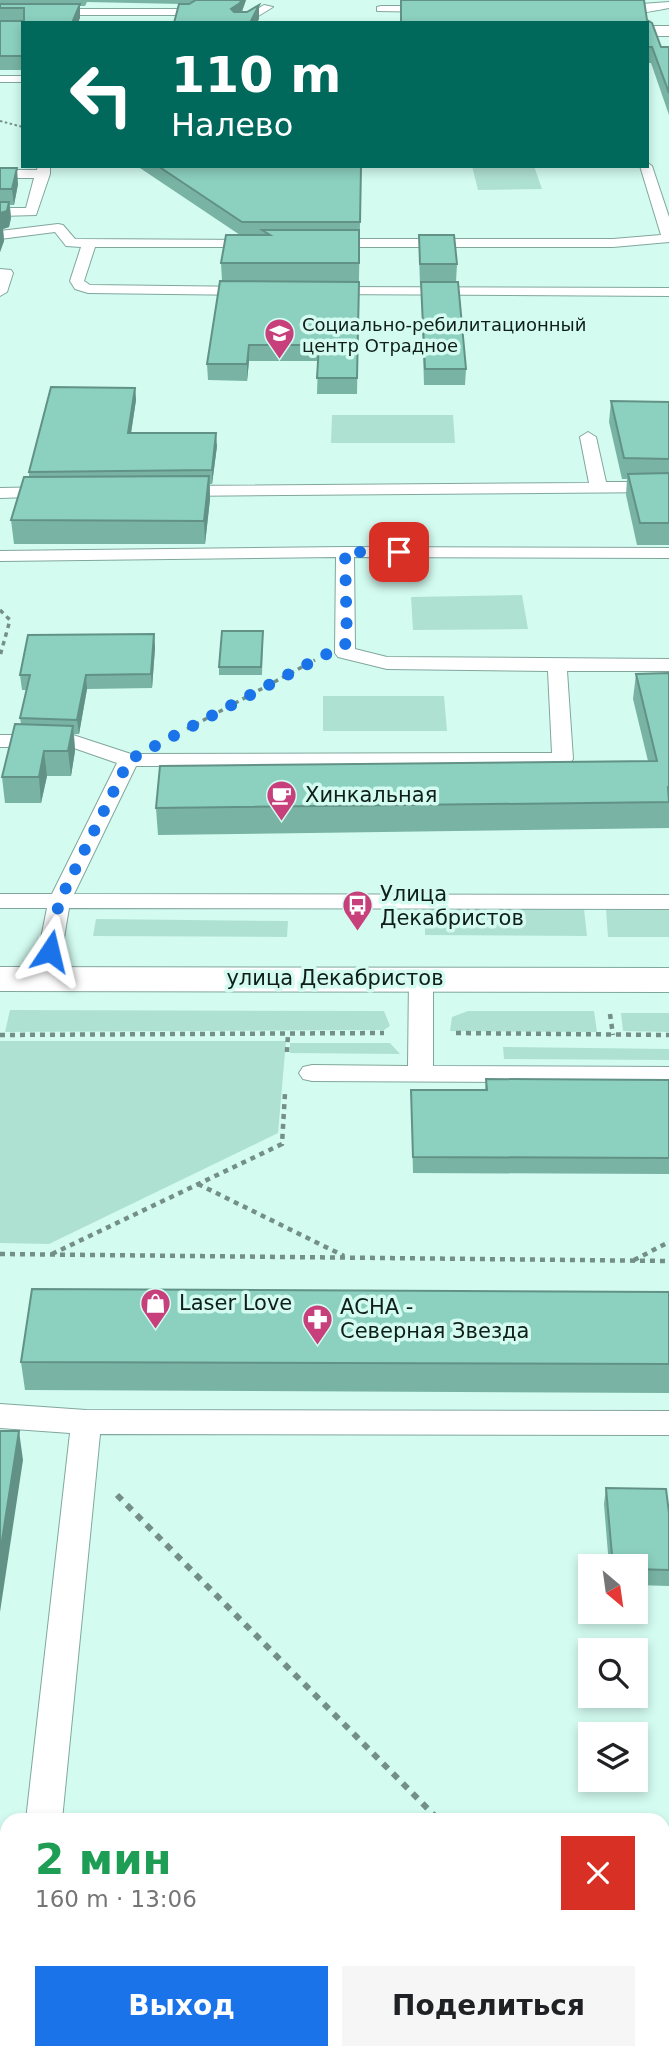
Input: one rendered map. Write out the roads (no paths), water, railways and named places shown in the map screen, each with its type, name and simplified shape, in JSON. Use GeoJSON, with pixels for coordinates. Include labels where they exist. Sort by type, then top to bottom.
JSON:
{"type":"FeatureCollection","features":[{"type":"Feature","properties":{"kind":"main road"},"geometry":{"type":"LineString","coordinates":[[0,28],[21,28]]}},
{"type":"Feature","properties":{"kind":"main road"},"geometry":{"type":"LineString","coordinates":[[649,31],[669,31]]}},
{"type":"Feature","properties":{"kind":"main road","name":"улица Декабристов"},"geometry":{"type":"LineString","coordinates":[[0,979],[669,980]]}},
{"type":"Feature","properties":{"kind":"lane"},"geometry":{"type":"LineString","coordinates":[[242,21],[270,3]]}},
{"type":"Feature","properties":{"kind":"lane"},"geometry":{"type":"LineString","coordinates":[[266,21],[270,3]]}},
{"type":"Feature","properties":{"kind":"lane"},"geometry":{"type":"LineString","coordinates":[[603,9],[643,9],[669,5]]}},
{"type":"Feature","properties":{"kind":"lane"},"geometry":{"type":"LineString","coordinates":[[381,10],[443,9]]}},
{"type":"Feature","properties":{"kind":"lane"},"geometry":{"type":"LineString","coordinates":[[0,12],[190,12]]}},
{"type":"Feature","properties":{"kind":"lane"},"geometry":{"type":"LineString","coordinates":[[0,79],[21,79]]}},
{"type":"Feature","properties":{"kind":"lane"},"geometry":{"type":"LineString","coordinates":[[310,243],[613,250],[669,239],[647,168]]}},
{"type":"Feature","properties":{"kind":"lane"},"geometry":{"type":"LineString","coordinates":[[0,174],[44,170],[31,212],[0,212]]}},
{"type":"Feature","properties":{"kind":"lane"},"geometry":{"type":"LineString","coordinates":[[0,235],[58,228],[71,243],[268,243]]}},
{"type":"Feature","properties":{"kind":"lane"},"geometry":{"type":"LineString","coordinates":[[89,243],[77,281],[80,286],[88,289],[272,291]]}},
{"type":"Feature","properties":{"kind":"lane"},"geometry":{"type":"LineString","coordinates":[[0,274],[6,273],[0,292]]}},
{"type":"Feature","properties":{"kind":"lane"},"geometry":{"type":"LineString","coordinates":[[617,273],[620,292]]}},
{"type":"Feature","properties":{"kind":"lane"},"geometry":{"type":"LineString","coordinates":[[314,291],[669,292]]}},
{"type":"Feature","properties":{"kind":"lane"},"geometry":{"type":"LineString","coordinates":[[588,437],[598,487]]}},
{"type":"Feature","properties":{"kind":"lane"},"geometry":{"type":"LineString","coordinates":[[153,491],[669,487]]}},
{"type":"Feature","properties":{"kind":"lane"},"geometry":{"type":"LineString","coordinates":[[0,493],[70,492]]}},
{"type":"Feature","properties":{"kind":"lane"},"geometry":{"type":"LineString","coordinates":[[0,556],[345,552],[669,553]]}},
{"type":"Feature","properties":{"kind":"lane"},"geometry":{"type":"LineString","coordinates":[[345,552],[345,653],[387,663],[669,665]]}},
{"type":"Feature","properties":{"kind":"lane"},"geometry":{"type":"LineString","coordinates":[[0,741],[73,741],[129,760],[564,759],[557,665]]}},
{"type":"Feature","properties":{"kind":"lane"},"geometry":{"type":"LineString","coordinates":[[45,979],[59,902],[129,760]]}},
{"type":"Feature","properties":{"kind":"lane"},"geometry":{"type":"LineString","coordinates":[[0,901],[669,902]]}},
{"type":"Feature","properties":{"kind":"lane"},"geometry":{"type":"LineString","coordinates":[[420,1073],[421,978]]}},
{"type":"Feature","properties":{"kind":"lane"},"geometry":{"type":"LineString","coordinates":[[312,1073],[669,1075]]}},
{"type":"Feature","properties":{"kind":"lane"},"geometry":{"type":"LineString","coordinates":[[0,1416],[86,1422],[669,1423]]}},
{"type":"Feature","properties":{"kind":"lane"},"geometry":{"type":"LineString","coordinates":[[45,1813],[86,1422]]}},
{"type":"Feature","properties":{"kind":"place","name":"Социально-ребилитационный центр Отрадное"},"geometry":{"type":"Point","coordinates":[279,361]}},
{"type":"Feature","properties":{"kind":"place","name":"Хинкальная"},"geometry":{"type":"Point","coordinates":[282,822]}},
{"type":"Feature","properties":{"kind":"place","name":"Улица Декабристов"},"geometry":{"type":"Point","coordinates":[357,933]}},
{"type":"Feature","properties":{"kind":"place","name":"Laser Love"},"geometry":{"type":"Point","coordinates":[156,1330]}},
{"type":"Feature","properties":{"kind":"place","name":"АСНА - Северная Звезда"},"geometry":{"type":"Point","coordinates":[317,1346]}}]}
